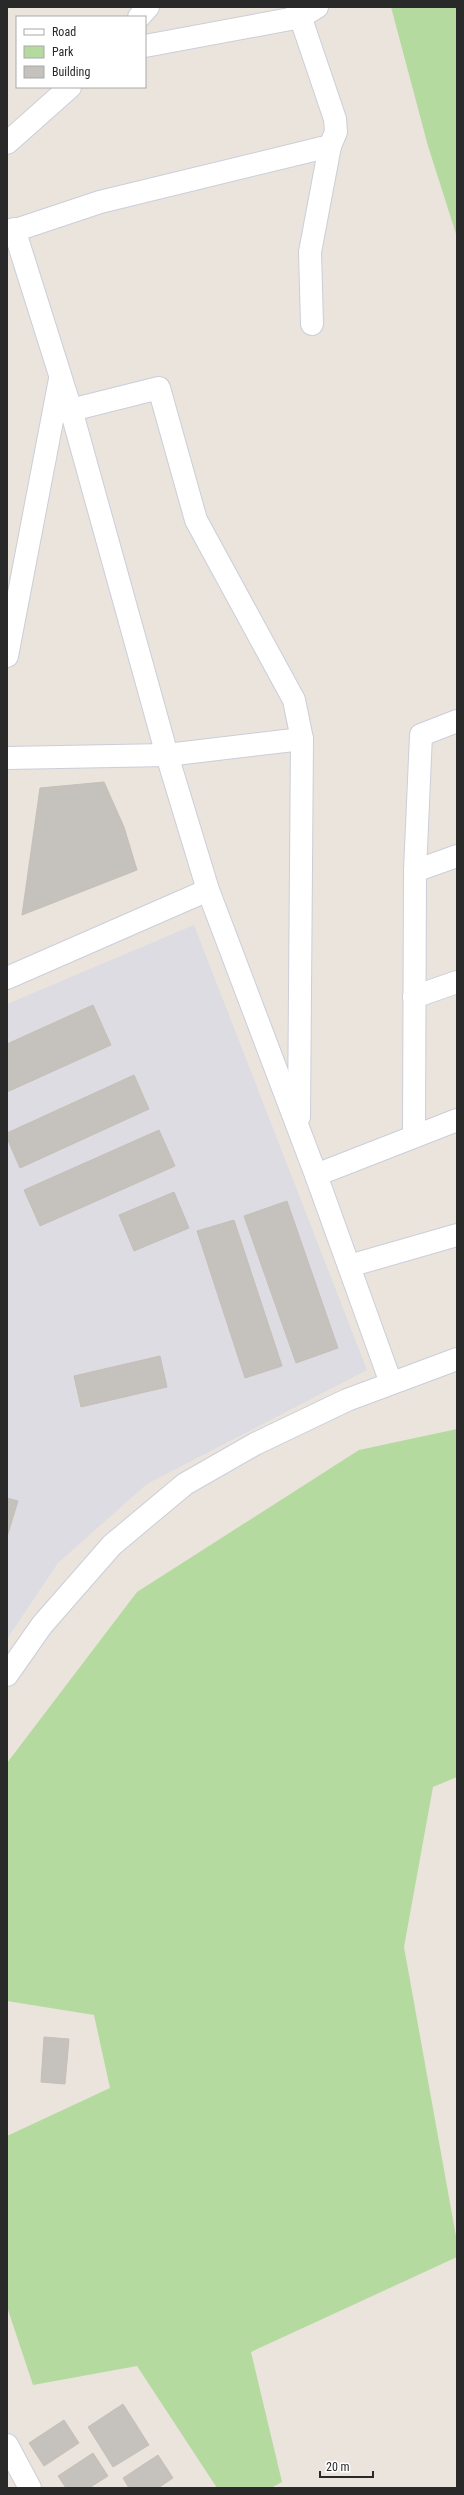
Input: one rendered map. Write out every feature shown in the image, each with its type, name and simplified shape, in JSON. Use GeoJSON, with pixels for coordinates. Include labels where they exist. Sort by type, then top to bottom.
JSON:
{"type":"FeatureCollection","features":[{"type":"Feature","properties":{"kind":"street"},"geometry":{"type":"LineString","coordinates":[[140,16],[148,7]]}},
{"type":"Feature","properties":{"kind":"street"},"geometry":{"type":"LineString","coordinates":[[146,46],[305,10],[335,119],[336,132],[330,146],[310,252],[312,324]]}},
{"type":"Feature","properties":{"kind":"street"},"geometry":{"type":"LineString","coordinates":[[7,143],[69,88]]}},
{"type":"Feature","properties":{"kind":"street"},"geometry":{"type":"LineString","coordinates":[[330,146],[100,202],[11,231],[71,410],[167,755],[208,890],[316,1175],[391,1384]]}},
{"type":"Feature","properties":{"kind":"street"},"geometry":{"type":"LineString","coordinates":[[7,656],[60,375]]}},
{"type":"Feature","properties":{"kind":"street"},"geometry":{"type":"LineString","coordinates":[[71,410],[159,388],[196,520],[294,700],[302,739],[299,1130]]}},
{"type":"Feature","properties":{"kind":"street"},"geometry":{"type":"LineString","coordinates":[[414,1136],[415,871],[421,735],[457,721]]}},
{"type":"Feature","properties":{"kind":"street"},"geometry":{"type":"LineString","coordinates":[[7,758],[167,755],[302,739]]}},
{"type":"Feature","properties":{"kind":"street"},"geometry":{"type":"LineString","coordinates":[[415,871],[457,856]]}},
{"type":"Feature","properties":{"kind":"street"},"geometry":{"type":"LineString","coordinates":[[7,978],[208,890]]}},
{"type":"Feature","properties":{"kind":"street"},"geometry":{"type":"LineString","coordinates":[[414,998],[457,982]]}},
{"type":"Feature","properties":{"kind":"street"},"geometry":{"type":"LineString","coordinates":[[316,1175],[457,1120]]}},
{"type":"Feature","properties":{"kind":"street"},"geometry":{"type":"LineString","coordinates":[[349,1266],[457,1235]]}},
{"type":"Feature","properties":{"kind":"street"},"geometry":{"type":"LineString","coordinates":[[7,1675],[42,1625],[112,1546],[185,1484],[255,1444],[347,1400],[457,1359]]}},
{"type":"Feature","properties":{"kind":"street"},"geometry":{"type":"LineString","coordinates":[[7,2445],[30,2488]]}},
{"type":"Feature","properties":{"kind":"shaded area"},"geometry":{"type":"Polygon","coordinates":[[[194,925],[367,1370],[147,1484],[58,1563],[7,1639],[7,1004],[194,925]]]}},
{"type":"Feature","properties":{"kind":"green space"},"geometry":{"type":"Polygon","coordinates":[[[391,7],[457,7],[457,237],[428,146],[391,7]]]}},
{"type":"Feature","properties":{"kind":"green space"},"geometry":{"type":"Polygon","coordinates":[[[457,1429],[457,1777],[433,1787],[404,1947],[457,2242],[457,2257],[251,2352],[282,2482],[271,2488],[217,2488],[137,2366],[33,2385],[7,2307],[7,2136],[110,2088],[94,2015],[7,2001],[7,1763],[137,1592],[359,1450],[457,1429]]]}},
{"type":"Feature","properties":{"kind":"building"},"geometry":{"type":"Polygon","coordinates":[[[104,782],[124,827],[137,870],[22,915],[40,788],[104,782]]]}},
{"type":"Feature","properties":{"kind":"building"},"geometry":{"type":"Polygon","coordinates":[[[93,1005],[111,1045],[7,1092],[7,1044],[93,1005]]]}},
{"type":"Feature","properties":{"kind":"building"},"geometry":{"type":"Polygon","coordinates":[[[134,1075],[149,1109],[20,1168],[7,1138],[7,1133],[134,1075]]]}},
{"type":"Feature","properties":{"kind":"building"},"geometry":{"type":"Polygon","coordinates":[[[159,1130],[175,1166],[40,1226],[24,1190],[159,1130]]]}},
{"type":"Feature","properties":{"kind":"building"},"geometry":{"type":"Polygon","coordinates":[[[174,1192],[189,1228],[134,1251],[119,1215],[174,1192]]]}},
{"type":"Feature","properties":{"kind":"building"},"geometry":{"type":"Polygon","coordinates":[[[287,1201],[338,1348],[296,1363],[244,1216],[287,1201]]]}},
{"type":"Feature","properties":{"kind":"building"},"geometry":{"type":"Polygon","coordinates":[[[234,1220],[282,1366],[245,1378],[197,1231],[234,1220]]]}},
{"type":"Feature","properties":{"kind":"building"},"geometry":{"type":"Polygon","coordinates":[[[160,1356],[167,1387],[81,1407],[74,1376],[160,1356]]]}},
{"type":"Feature","properties":{"kind":"building"},"geometry":{"type":"Polygon","coordinates":[[[7,1498],[18,1501],[7,1537],[7,1498]]]}},
{"type":"Feature","properties":{"kind":"building"},"geometry":{"type":"Polygon","coordinates":[[[44,2037],[69,2039],[65,2084],[41,2082],[44,2037]]]}},
{"type":"Feature","properties":{"kind":"building"},"geometry":{"type":"Polygon","coordinates":[[[123,2404],[149,2445],[113,2467],[88,2427],[123,2404]]]}},
{"type":"Feature","properties":{"kind":"building"},"geometry":{"type":"Polygon","coordinates":[[[64,2420],[79,2443],[44,2466],[29,2443],[64,2420]]]}},
{"type":"Feature","properties":{"kind":"building"},"geometry":{"type":"Polygon","coordinates":[[[93,2453],[108,2476],[89,2488],[66,2488],[58,2476],[93,2453]]]}},
{"type":"Feature","properties":{"kind":"building"},"geometry":{"type":"Polygon","coordinates":[[[158,2455],[173,2478],[158,2488],[129,2488],[123,2478],[158,2455]]]}}]}
